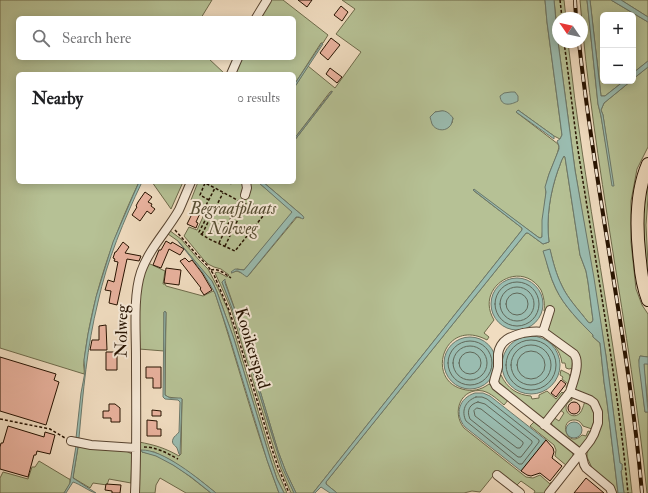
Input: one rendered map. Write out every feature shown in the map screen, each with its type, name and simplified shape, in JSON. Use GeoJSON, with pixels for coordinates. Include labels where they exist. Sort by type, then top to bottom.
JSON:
{"type":"FeatureCollection","features":[{"type":"Feature","properties":{"kind":"highway"},"geometry":{"type":"LineString","coordinates":[[648,164],[642,180],[638,204],[638,251],[648,300]]}},
{"type":"Feature","properties":{"kind":"street"},"geometry":{"type":"LineString","coordinates":[[257,16],[267,0]]}},
{"type":"Feature","properties":{"kind":"street"},"geometry":{"type":"LineString","coordinates":[[232,72],[237,60]]}},
{"type":"Feature","properties":{"kind":"street","name":"Nolweg"},"geometry":{"type":"LineString","coordinates":[[135,493],[136,318],[138,286],[141,272],[147,259],[170,224],[190,184]]}},
{"type":"Feature","properties":{"kind":"street"},"geometry":{"type":"LineString","coordinates":[[246,184],[246,198]]}},
{"type":"Feature","properties":{"kind":"street"},"geometry":{"type":"LineString","coordinates":[[543,332],[550,310]]}},
{"type":"Feature","properties":{"kind":"street"},"geometry":{"type":"LineString","coordinates":[[544,425],[570,392],[577,365],[577,358],[574,354],[543,332],[523,333],[509,337],[504,341],[499,351],[494,382],[496,386],[544,425],[581,454],[583,464],[610,488],[612,493]]}},
{"type":"Feature","properties":{"kind":"street"},"geometry":{"type":"LineString","coordinates":[[549,493],[581,454],[592,438],[596,428],[598,412],[594,403],[570,392]]}},
{"type":"Feature","properties":{"kind":"street"},"geometry":{"type":"LineString","coordinates":[[71,441],[91,445],[136,448]]}},
{"type":"Feature","properties":{"kind":"street"},"geometry":{"type":"LineString","coordinates":[[497,475],[520,493]]}},
{"type":"Feature","properties":{"kind":"path"},"geometry":{"type":"LineString","coordinates":[[560,0],[561,12]]}},
{"type":"Feature","properties":{"kind":"path"},"geometry":{"type":"LineString","coordinates":[[565,48],[578,149],[620,415],[628,493]]}},
{"type":"Feature","properties":{"kind":"path"},"geometry":{"type":"LineString","coordinates":[[209,200],[200,195],[205,184],[239,201],[219,243]]}},
{"type":"Feature","properties":{"kind":"path"},"geometry":{"type":"LineString","coordinates":[[204,209],[215,188]]}},
{"type":"Feature","properties":{"kind":"path"},"geometry":{"type":"LineString","coordinates":[[202,234],[223,192]]}},
{"type":"Feature","properties":{"kind":"path"},"geometry":{"type":"LineString","coordinates":[[202,234],[219,243],[225,246],[235,251],[267,211],[246,198],[225,246]]}},
{"type":"Feature","properties":{"kind":"path"},"geometry":{"type":"LineString","coordinates":[[216,206],[233,214]]}},
{"type":"Feature","properties":{"kind":"path"},"geometry":{"type":"LineString","coordinates":[[201,207],[210,211],[200,232],[202,234]]}},
{"type":"Feature","properties":{"kind":"path","name":"Kooikerspad"},"geometry":{"type":"LineString","coordinates":[[170,224],[211,270],[220,287],[229,310],[278,467],[289,493]]}},
{"type":"Feature","properties":{"kind":"path"},"geometry":{"type":"LineString","coordinates":[[211,270],[217,269],[231,278]]}},
{"type":"Feature","properties":{"kind":"path"},"geometry":{"type":"LineString","coordinates":[[0,419],[50,429],[71,441]]}},
{"type":"Feature","properties":{"kind":"path"},"geometry":{"type":"LineString","coordinates":[[136,448],[156,448],[178,459]]}},
{"type":"Feature","properties":{"kind":"green space"},"geometry":{"type":"Polygon","coordinates":[[[0,0],[212,0],[202,16],[16,16],[16,60],[210,60],[223,72],[16,72],[16,184],[138,184],[120,225],[97,292],[87,339],[84,374],[0,348],[0,0]]]}},
{"type":"Feature","properties":{"kind":"green space"},"geometry":{"type":"Polygon","coordinates":[[[270,0],[283,0],[328,35],[323,43],[321,43],[296,82],[296,72],[235,72],[240,60],[296,60],[296,16],[261,16],[270,0]]]}},
{"type":"Feature","properties":{"kind":"green space","name":"Begraafplaats Nolweg"},"geometry":{"type":"Polygon","coordinates":[[[342,0],[545,0],[562,135],[560,139],[554,136],[518,110],[516,112],[558,144],[559,147],[547,180],[542,237],[538,237],[474,190],[522,228],[522,230],[313,493],[296,493],[286,472],[278,451],[241,327],[225,281],[222,282],[242,334],[274,441],[294,493],[291,493],[273,446],[231,309],[215,273],[218,272],[227,277],[229,275],[221,269],[208,264],[184,236],[189,227],[197,230],[207,208],[191,200],[197,184],[260,184],[292,211],[292,213],[244,270],[237,269],[231,273],[237,271],[248,276],[297,217],[301,218],[303,216],[265,184],[296,184],[296,138],[332,92],[330,92],[296,136],[296,85],[308,66],[335,88],[361,52],[336,34],[355,9],[342,0]],[[443,111],[435,112],[452,123],[453,118],[443,111]]]}},
{"type":"Feature","properties":{"kind":"green space"},"geometry":{"type":"Polygon","coordinates":[[[554,0],[564,0],[565,12],[555,12],[554,0]]]}},
{"type":"Feature","properties":{"kind":"green space"},"geometry":{"type":"Polygon","coordinates":[[[580,0],[587,0],[598,104],[613,186],[601,110],[604,103],[627,84],[636,84],[636,77],[648,67],[648,147],[637,169],[631,201],[631,242],[636,289],[642,305],[648,314],[648,357],[640,356],[639,360],[645,412],[648,412],[648,493],[631,369],[602,185],[586,62],[585,48],[588,48],[588,12],[581,12],[580,0]]]}},
{"type":"Feature","properties":{"kind":"green space"},"geometry":{"type":"Polygon","coordinates":[[[590,0],[611,0],[631,12],[600,12],[600,84],[620,84],[605,96],[601,96],[590,0]]]}},
{"type":"Feature","properties":{"kind":"green space"},"geometry":{"type":"Polygon","coordinates":[[[621,0],[648,0],[648,17],[621,0]]]}},
{"type":"Feature","properties":{"kind":"green space"},"geometry":{"type":"Polygon","coordinates":[[[636,15],[648,22],[648,61],[636,71],[636,15]]]}},
{"type":"Feature","properties":{"kind":"green space"},"geometry":{"type":"Polygon","coordinates":[[[559,48],[569,48],[583,155],[626,436],[632,493],[624,493],[621,470],[622,464],[620,464],[606,356],[575,170],[559,48]]]}},
{"type":"Feature","properties":{"kind":"green space"},"geometry":{"type":"Polygon","coordinates":[[[564,156],[580,255],[586,271],[588,282],[592,322],[588,322],[567,295],[558,277],[550,250],[544,251],[550,275],[563,302],[600,343],[618,493],[615,493],[592,468],[587,457],[600,410],[575,390],[580,363],[548,331],[547,312],[544,311],[544,300],[541,290],[532,281],[522,277],[512,277],[502,281],[495,288],[490,297],[489,308],[494,320],[484,333],[489,337],[487,340],[472,335],[460,337],[450,343],[444,352],[442,363],[444,374],[451,383],[462,389],[480,389],[489,384],[509,399],[504,405],[486,392],[475,391],[469,393],[460,402],[458,408],[460,422],[464,428],[526,477],[533,478],[540,475],[550,484],[551,482],[553,483],[545,493],[534,493],[535,491],[521,481],[516,486],[497,471],[480,492],[337,493],[326,484],[326,482],[526,233],[543,244],[549,242],[548,215],[551,197],[558,170],[564,156]]]}},
{"type":"Feature","properties":{"kind":"green space"},"geometry":{"type":"Polygon","coordinates":[[[648,172],[646,225],[648,293],[641,202],[648,172]]]}},
{"type":"Feature","properties":{"kind":"green space"},"geometry":{"type":"Polygon","coordinates":[[[153,184],[182,184],[171,209],[153,184]]]}},
{"type":"Feature","properties":{"kind":"green space"},"geometry":{"type":"Polygon","coordinates":[[[169,230],[181,239],[208,269],[228,310],[269,447],[287,493],[284,493],[277,479],[234,339],[217,292],[212,281],[178,241],[168,234],[161,244],[169,230]]]}},
{"type":"Feature","properties":{"kind":"green space"},"geometry":{"type":"Polygon","coordinates":[[[148,263],[165,271],[163,284],[166,286],[203,296],[213,291],[215,293],[262,444],[279,493],[216,493],[172,461],[154,452],[142,452],[157,456],[171,464],[211,493],[186,493],[160,478],[156,485],[155,493],[137,493],[139,442],[160,447],[179,456],[181,454],[182,399],[168,397],[165,395],[166,312],[164,312],[164,351],[139,349],[139,296],[143,276],[148,263]]]}},
{"type":"Feature","properties":{"kind":"green space"},"geometry":{"type":"Polygon","coordinates":[[[542,335],[574,359],[573,368],[566,368],[565,363],[562,363],[557,350],[542,335]]]}},
{"type":"Feature","properties":{"kind":"green space"},"geometry":{"type":"Polygon","coordinates":[[[644,363],[648,364],[648,406],[644,369],[644,363]]]}},
{"type":"Feature","properties":{"kind":"green space"},"geometry":{"type":"Polygon","coordinates":[[[561,370],[569,374],[571,378],[568,389],[545,418],[542,418],[497,384],[496,381],[501,375],[509,387],[521,394],[531,396],[532,399],[539,398],[539,395],[547,391],[556,399],[567,389],[566,387],[568,384],[560,375],[561,370]]]}},
{"type":"Feature","properties":{"kind":"green space"},"geometry":{"type":"Polygon","coordinates":[[[572,398],[566,406],[566,410],[570,415],[573,416],[580,413],[585,401],[592,406],[594,413],[592,429],[583,426],[576,420],[570,421],[567,424],[566,432],[572,439],[577,439],[582,435],[586,436],[588,431],[592,432],[581,448],[578,448],[552,426],[551,420],[553,417],[559,421],[564,413],[559,409],[572,398]]]}},
{"type":"Feature","properties":{"kind":"green space"},"geometry":{"type":"Polygon","coordinates":[[[534,422],[573,452],[573,457],[567,466],[555,456],[556,450],[554,445],[530,426],[534,422]]]}},
{"type":"Feature","properties":{"kind":"green space"},"geometry":{"type":"Polygon","coordinates":[[[76,444],[124,450],[132,454],[131,483],[109,479],[107,485],[93,483],[90,488],[75,479],[73,477],[78,447],[76,444]]]}},
{"type":"Feature","properties":{"kind":"green space"},"geometry":{"type":"Polygon","coordinates":[[[39,461],[70,479],[70,484],[64,493],[0,493],[0,478],[3,472],[28,479],[32,467],[35,467],[39,461]]]}},
{"type":"Feature","properties":{"kind":"water"},"geometry":{"type":"Polygon","coordinates":[[[545,0],[554,0],[555,12],[552,12],[552,48],[559,48],[575,170],[606,356],[620,463],[622,464],[621,471],[624,493],[618,493],[600,343],[563,302],[552,280],[543,251],[550,249],[556,272],[564,291],[588,322],[592,322],[588,282],[586,271],[580,255],[564,156],[558,170],[551,197],[548,215],[549,242],[543,244],[526,233],[326,482],[326,484],[337,493],[330,493],[321,487],[313,493],[522,230],[522,228],[473,190],[474,189],[538,237],[542,237],[542,220],[546,192],[545,187],[559,149],[557,141],[562,135],[545,0]]]}},
{"type":"Feature","properties":{"kind":"water"},"geometry":{"type":"Polygon","coordinates":[[[587,0],[590,0],[601,96],[605,96],[620,84],[627,84],[604,103],[601,110],[614,186],[612,186],[598,104],[587,0]]]}},
{"type":"Feature","properties":{"kind":"water"},"geometry":{"type":"Polygon","coordinates":[[[611,0],[621,0],[648,17],[648,22],[636,15],[636,12],[631,12],[611,0]]]}},
{"type":"Feature","properties":{"kind":"water"},"geometry":{"type":"Polygon","coordinates":[[[322,43],[323,44],[296,85],[296,82],[322,43]]]}},
{"type":"Feature","properties":{"kind":"water"},"geometry":{"type":"Polygon","coordinates":[[[648,61],[648,67],[636,77],[636,71],[648,61]]]}},
{"type":"Feature","properties":{"kind":"water"},"geometry":{"type":"Polygon","coordinates":[[[332,91],[296,138],[296,136],[332,91]]]}},
{"type":"Feature","properties":{"kind":"water"},"geometry":{"type":"Polygon","coordinates":[[[515,92],[518,96],[518,101],[509,104],[502,102],[500,96],[504,93],[515,92]]]}},
{"type":"Feature","properties":{"kind":"water"},"geometry":{"type":"Polygon","coordinates":[[[518,110],[554,136],[554,139],[516,112],[518,110]]]}},
{"type":"Feature","properties":{"kind":"water"},"geometry":{"type":"Polygon","coordinates":[[[443,111],[453,118],[450,126],[447,129],[442,130],[433,126],[430,117],[435,112],[443,111]]]}},
{"type":"Feature","properties":{"kind":"water"},"geometry":{"type":"Polygon","coordinates":[[[138,184],[141,184],[117,240],[102,286],[88,353],[79,438],[77,439],[81,393],[85,372],[84,360],[88,334],[96,297],[113,242],[138,184]]]}},
{"type":"Feature","properties":{"kind":"water"},"geometry":{"type":"Polygon","coordinates":[[[260,184],[265,184],[304,218],[296,217],[247,277],[238,271],[231,272],[235,269],[244,270],[292,212],[260,184]]]}},
{"type":"Feature","properties":{"kind":"water"},"geometry":{"type":"Polygon","coordinates":[[[178,241],[212,281],[217,292],[234,339],[277,479],[284,493],[279,493],[267,460],[215,293],[203,273],[178,241]]]}},
{"type":"Feature","properties":{"kind":"water"},"geometry":{"type":"Polygon","coordinates":[[[512,278],[522,278],[536,285],[543,299],[543,309],[536,323],[522,330],[512,330],[502,326],[495,319],[491,309],[491,299],[495,289],[502,282],[512,278]]]}},
{"type":"Feature","properties":{"kind":"water"},"geometry":{"type":"Polygon","coordinates":[[[225,279],[278,451],[296,493],[294,493],[282,467],[238,324],[222,282],[225,279]]]}},
{"type":"Feature","properties":{"kind":"water"},"geometry":{"type":"Polygon","coordinates":[[[165,311],[165,395],[170,398],[182,399],[180,455],[172,442],[173,438],[179,432],[180,402],[178,400],[165,399],[163,397],[165,311]]]}},
{"type":"Feature","properties":{"kind":"water"},"geometry":{"type":"Polygon","coordinates":[[[525,336],[537,336],[552,344],[560,359],[560,371],[552,386],[537,394],[525,394],[510,386],[502,371],[502,359],[510,344],[525,336]]]}},
{"type":"Feature","properties":{"kind":"water"},"geometry":{"type":"Polygon","coordinates":[[[465,337],[475,337],[485,341],[492,348],[496,358],[496,368],[492,378],[485,385],[475,389],[465,389],[455,385],[448,378],[444,368],[444,358],[448,348],[455,341],[465,337]]]}},
{"type":"Feature","properties":{"kind":"water"},"geometry":{"type":"Polygon","coordinates":[[[640,356],[648,357],[648,364],[644,364],[648,412],[645,412],[639,366],[640,356]]]}},
{"type":"Feature","properties":{"kind":"water"},"geometry":{"type":"Polygon","coordinates":[[[475,393],[483,393],[490,396],[546,440],[521,471],[465,427],[462,422],[459,412],[460,407],[465,399],[475,393]]]}},
{"type":"Feature","properties":{"kind":"water"},"geometry":{"type":"Polygon","coordinates":[[[574,422],[581,427],[582,430],[577,437],[574,438],[567,433],[566,430],[571,423],[574,422]]]}},
{"type":"Feature","properties":{"kind":"water"},"geometry":{"type":"Polygon","coordinates":[[[76,446],[78,447],[73,478],[96,493],[73,482],[66,493],[64,493],[70,483],[76,446]]]}},
{"type":"Feature","properties":{"kind":"water"},"geometry":{"type":"Polygon","coordinates":[[[141,450],[160,454],[170,459],[191,473],[216,493],[211,493],[173,465],[156,456],[142,452],[141,450]]]}},
{"type":"Feature","properties":{"kind":"building"},"geometry":{"type":"Polygon","coordinates":[[[298,0],[312,0],[307,7],[298,0]]]}},
{"type":"Feature","properties":{"kind":"building"},"geometry":{"type":"Polygon","coordinates":[[[341,6],[348,12],[342,21],[334,15],[341,6]]]}},
{"type":"Feature","properties":{"kind":"building"},"geometry":{"type":"Polygon","coordinates":[[[331,38],[340,45],[328,60],[320,53],[331,38]]]}},
{"type":"Feature","properties":{"kind":"building"},"geometry":{"type":"Polygon","coordinates":[[[330,68],[342,77],[337,83],[326,74],[330,68]]]}},
{"type":"Feature","properties":{"kind":"building"},"geometry":{"type":"Polygon","coordinates":[[[145,192],[152,197],[148,202],[152,204],[151,206],[155,209],[151,214],[147,211],[140,221],[132,215],[145,192]]]}},
{"type":"Feature","properties":{"kind":"building"},"geometry":{"type":"Polygon","coordinates":[[[196,206],[202,209],[196,222],[198,223],[196,228],[187,224],[196,206]]]}},
{"type":"Feature","properties":{"kind":"building"},"geometry":{"type":"Polygon","coordinates":[[[166,241],[171,244],[172,242],[184,249],[180,255],[169,249],[161,268],[153,265],[159,250],[161,250],[166,241]]]}},
{"type":"Feature","properties":{"kind":"building"},"geometry":{"type":"Polygon","coordinates":[[[123,242],[129,247],[125,253],[141,256],[139,261],[127,259],[117,305],[109,303],[111,291],[105,290],[108,280],[114,282],[118,262],[114,261],[115,259],[113,258],[115,252],[123,242]]]}},
{"type":"Feature","properties":{"kind":"building"},"geometry":{"type":"Polygon","coordinates":[[[185,258],[189,262],[192,260],[212,290],[204,295],[200,289],[201,288],[180,261],[185,258]]]}},
{"type":"Feature","properties":{"kind":"building"},"geometry":{"type":"Polygon","coordinates":[[[166,268],[181,270],[179,285],[164,283],[166,268]]]}},
{"type":"Feature","properties":{"kind":"building"},"geometry":{"type":"Polygon","coordinates":[[[106,325],[107,350],[90,350],[92,340],[99,340],[99,326],[106,325]]]}},
{"type":"Feature","properties":{"kind":"building"},"geometry":{"type":"Polygon","coordinates":[[[106,352],[117,352],[117,370],[106,370],[106,352]]]}},
{"type":"Feature","properties":{"kind":"building"},"geometry":{"type":"Polygon","coordinates":[[[0,357],[56,374],[54,380],[59,382],[46,425],[0,411],[0,357]]]}},
{"type":"Feature","properties":{"kind":"building"},"geometry":{"type":"Polygon","coordinates":[[[146,367],[161,367],[161,388],[153,388],[153,378],[146,378],[146,367]]]}},
{"type":"Feature","properties":{"kind":"building"},"geometry":{"type":"Polygon","coordinates":[[[561,380],[566,384],[556,397],[551,393],[561,380]]]}},
{"type":"Feature","properties":{"kind":"building"},"geometry":{"type":"Polygon","coordinates":[[[576,402],[579,403],[579,413],[572,414],[569,413],[568,406],[569,403],[576,402]]]}},
{"type":"Feature","properties":{"kind":"building"},"geometry":{"type":"Polygon","coordinates":[[[109,404],[115,404],[120,408],[120,422],[111,422],[111,418],[103,418],[103,411],[109,411],[109,404]]]}},
{"type":"Feature","properties":{"kind":"building"},"geometry":{"type":"Polygon","coordinates":[[[152,410],[161,411],[161,416],[152,416],[152,410]]]}},
{"type":"Feature","properties":{"kind":"building"},"geometry":{"type":"Polygon","coordinates":[[[147,420],[157,421],[157,429],[161,429],[161,436],[147,436],[147,420]]]}},
{"type":"Feature","properties":{"kind":"building"},"geometry":{"type":"Polygon","coordinates":[[[8,426],[44,437],[45,432],[55,435],[50,454],[37,451],[36,455],[34,455],[28,477],[0,469],[0,447],[1,443],[3,443],[8,426]]]}},
{"type":"Feature","properties":{"kind":"building"},"geometry":{"type":"Polygon","coordinates":[[[546,440],[553,448],[554,452],[552,458],[562,466],[550,481],[540,473],[531,476],[521,471],[546,440]]]}},
{"type":"Feature","properties":{"kind":"building"},"geometry":{"type":"Polygon","coordinates":[[[586,478],[604,493],[574,493],[586,478]]]}},
{"type":"Feature","properties":{"kind":"building"},"geometry":{"type":"Polygon","coordinates":[[[106,484],[121,485],[120,493],[112,493],[112,491],[105,490],[106,484]]]}},
{"type":"Feature","properties":{"kind":"railway"},"geometry":{"type":"LineString","coordinates":[[575,0],[576,12]]}},
{"type":"Feature","properties":{"kind":"railway"},"geometry":{"type":"LineString","coordinates":[[580,48],[594,155],[629,380],[642,493]]}}]}
